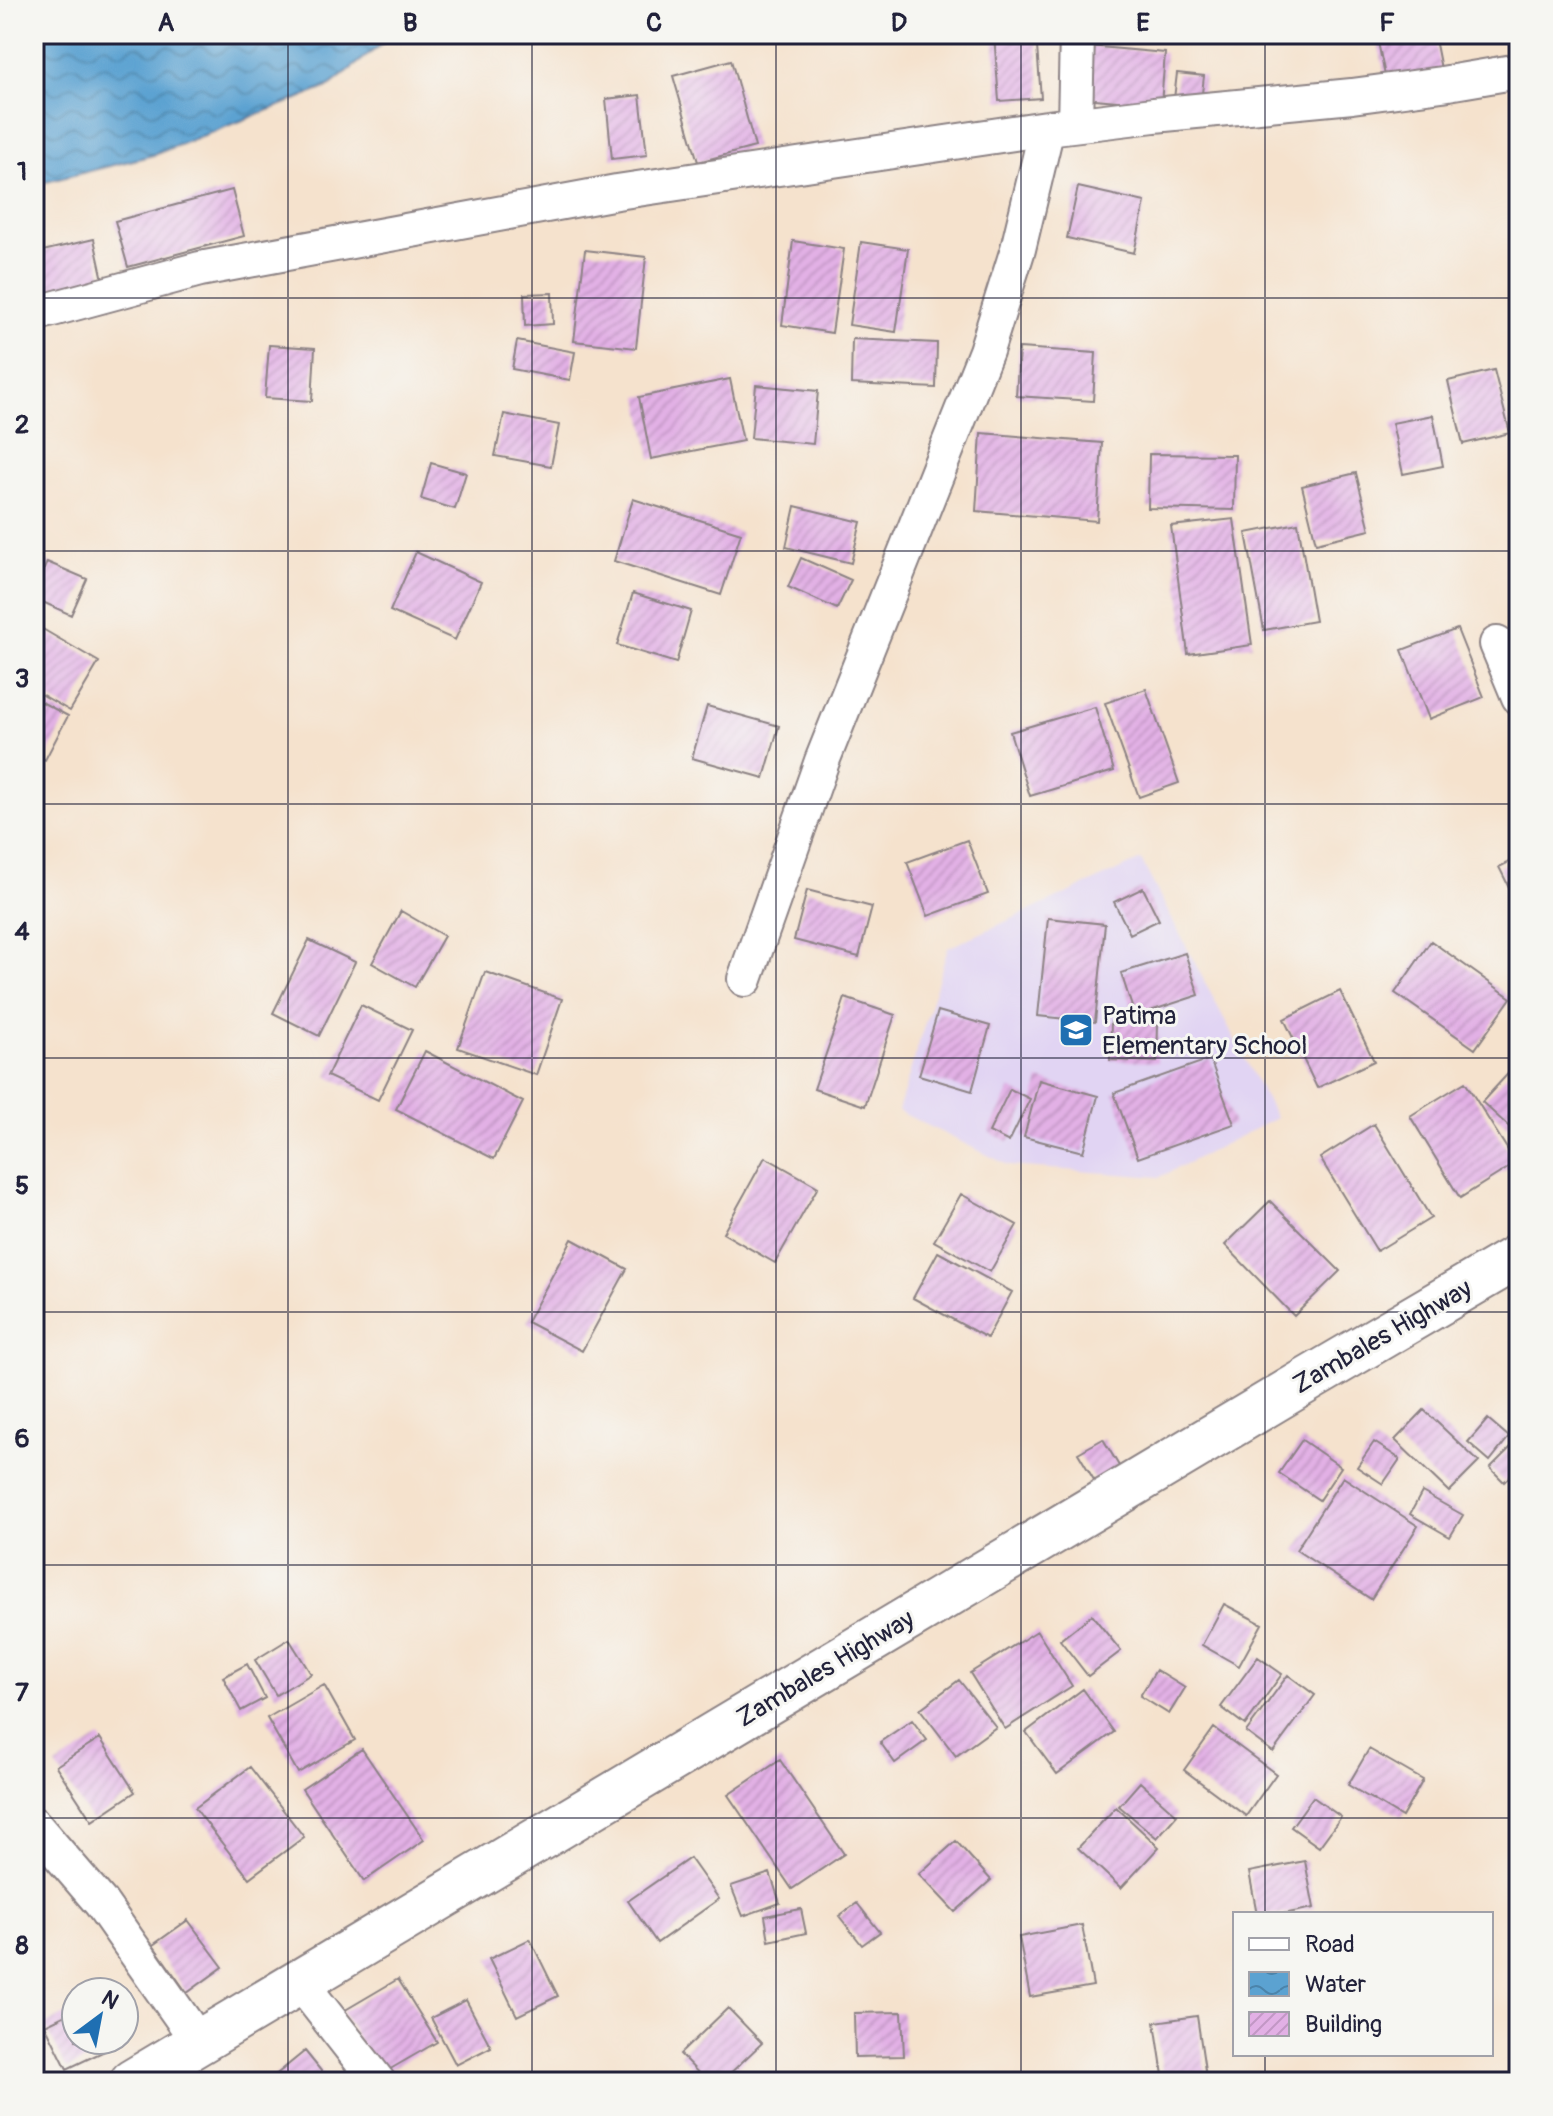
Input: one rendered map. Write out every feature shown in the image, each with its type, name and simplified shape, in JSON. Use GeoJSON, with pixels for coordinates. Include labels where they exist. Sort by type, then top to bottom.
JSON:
{"type":"FeatureCollection","features":[{"type":"Feature","properties":{"kind":"main road","name":"Zambales Highway"},"geometry":{"type":"LineString","coordinates":[[132,2082],[1519,1256]]}},
{"type":"Feature","properties":{"kind":"street"},"geometry":{"type":"LineString","coordinates":[[745,979],[822,761],[986,351],[1061,126],[1077,34]]}},
{"type":"Feature","properties":{"kind":"street"},"geometry":{"type":"LineString","coordinates":[[34,314],[200,269],[587,197],[1061,126],[1352,96],[1519,71]]}},
{"type":"Feature","properties":{"kind":"street"},"geometry":{"type":"LineString","coordinates":[[1497,644],[1519,697]]}},
{"type":"Feature","properties":{"kind":"street"},"geometry":{"type":"LineString","coordinates":[[34,1825],[101,1903],[198,2041]]}},
{"type":"Feature","properties":{"kind":"street"},"geometry":{"type":"LineString","coordinates":[[299,1981],[378,2082]]}},
{"type":"Feature","properties":{"kind":"shaded area","name":"Patima Elementary School"},"geometry":{"type":"Polygon","coordinates":[[[1141,860],[1276,1118],[1160,1177],[1010,1166],[898,1111],[948,948],[1141,860]]]}},
{"type":"Feature","properties":{"kind":"water"},"geometry":{"type":"Polygon","coordinates":[[[34,34],[394,34],[328,87],[153,155],[34,185],[34,34]]]}},
{"type":"Feature","properties":{"kind":"building"},"geometry":{"type":"Polygon","coordinates":[[[994,34],[1036,34],[1041,98],[999,101],[994,34]]]}},
{"type":"Feature","properties":{"kind":"building"},"geometry":{"type":"Polygon","coordinates":[[[1434,34],[1443,79],[1388,90],[1378,42],[1434,34]]]}},
{"type":"Feature","properties":{"kind":"building"},"geometry":{"type":"Polygon","coordinates":[[[1088,46],[1165,53],[1161,105],[1084,98],[1088,46]]]}},
{"type":"Feature","properties":{"kind":"building"},"geometry":{"type":"Polygon","coordinates":[[[731,60],[755,147],[698,162],[673,76],[731,60]]]}},
{"type":"Feature","properties":{"kind":"building"},"geometry":{"type":"Polygon","coordinates":[[[1177,73],[1204,76],[1201,102],[1174,99],[1177,73]]]}},
{"type":"Feature","properties":{"kind":"building"},"geometry":{"type":"Polygon","coordinates":[[[640,95],[647,155],[612,159],[606,99],[640,95]]]}},
{"type":"Feature","properties":{"kind":"building"},"geometry":{"type":"Polygon","coordinates":[[[1078,187],[1145,202],[1134,253],[1067,238],[1078,187]]]}},
{"type":"Feature","properties":{"kind":"building"},"geometry":{"type":"Polygon","coordinates":[[[232,190],[244,236],[128,267],[115,221],[232,190]]]}},
{"type":"Feature","properties":{"kind":"building"},"geometry":{"type":"Polygon","coordinates":[[[94,239],[105,289],[34,305],[34,253],[94,239]]]}},
{"type":"Feature","properties":{"kind":"building"},"geometry":{"type":"Polygon","coordinates":[[[793,241],[844,249],[832,333],[782,325],[793,241]]]}},
{"type":"Feature","properties":{"kind":"building"},"geometry":{"type":"Polygon","coordinates":[[[861,242],[908,249],[896,332],[849,325],[861,242]]]}},
{"type":"Feature","properties":{"kind":"building"},"geometry":{"type":"Polygon","coordinates":[[[585,250],[646,257],[636,348],[574,341],[585,250]]]}},
{"type":"Feature","properties":{"kind":"building"},"geometry":{"type":"Polygon","coordinates":[[[552,293],[553,324],[525,326],[524,294],[552,293]]]}},
{"type":"Feature","properties":{"kind":"building"},"geometry":{"type":"Polygon","coordinates":[[[852,339],[937,343],[936,388],[851,384],[852,339]]]}},
{"type":"Feature","properties":{"kind":"building"},"geometry":{"type":"Polygon","coordinates":[[[517,341],[575,352],[570,380],[512,369],[517,341]]]}},
{"type":"Feature","properties":{"kind":"building"},"geometry":{"type":"Polygon","coordinates":[[[269,345],[315,348],[312,401],[265,398],[269,345]]]}},
{"type":"Feature","properties":{"kind":"building"},"geometry":{"type":"Polygon","coordinates":[[[1019,348],[1096,353],[1093,401],[1016,396],[1019,348]]]}},
{"type":"Feature","properties":{"kind":"building"},"geometry":{"type":"Polygon","coordinates":[[[1494,370],[1510,433],[1463,444],[1448,381],[1494,370]]]}},
{"type":"Feature","properties":{"kind":"building"},"geometry":{"type":"Polygon","coordinates":[[[730,379],[743,441],[651,459],[639,397],[730,379]]]}},
{"type":"Feature","properties":{"kind":"building"},"geometry":{"type":"Polygon","coordinates":[[[756,385],[818,391],[813,444],[751,438],[756,385]]]}},
{"type":"Feature","properties":{"kind":"building"},"geometry":{"type":"Polygon","coordinates":[[[504,414],[559,425],[551,466],[495,456],[504,414]]]}},
{"type":"Feature","properties":{"kind":"building"},"geometry":{"type":"Polygon","coordinates":[[[1433,415],[1443,466],[1403,474],[1392,423],[1433,415]]]}},
{"type":"Feature","properties":{"kind":"building"},"geometry":{"type":"Polygon","coordinates":[[[981,433],[1102,443],[1097,521],[976,511],[981,433]]]}},
{"type":"Feature","properties":{"kind":"building"},"geometry":{"type":"Polygon","coordinates":[[[1149,454],[1235,455],[1234,510],[1148,508],[1149,454]]]}},
{"type":"Feature","properties":{"kind":"building"},"geometry":{"type":"Polygon","coordinates":[[[431,463],[466,473],[455,509],[421,499],[431,463]]]}},
{"type":"Feature","properties":{"kind":"building"},"geometry":{"type":"Polygon","coordinates":[[[1356,473],[1370,530],[1316,543],[1302,486],[1356,473]]]}},
{"type":"Feature","properties":{"kind":"building"},"geometry":{"type":"Polygon","coordinates":[[[633,499],[741,533],[721,595],[614,561],[633,499]]]}},
{"type":"Feature","properties":{"kind":"building"},"geometry":{"type":"Polygon","coordinates":[[[795,506],[861,522],[851,563],[786,547],[795,506]]]}},
{"type":"Feature","properties":{"kind":"building"},"geometry":{"type":"Polygon","coordinates":[[[1234,519],[1252,645],[1188,654],[1171,526],[1234,519]]]}},
{"type":"Feature","properties":{"kind":"building"},"geometry":{"type":"Polygon","coordinates":[[[1298,523],[1315,621],[1264,630],[1246,533],[1298,523]]]}},
{"type":"Feature","properties":{"kind":"building"},"geometry":{"type":"Polygon","coordinates":[[[416,552],[481,582],[455,640],[390,611],[416,552]]]}},
{"type":"Feature","properties":{"kind":"building"},"geometry":{"type":"Polygon","coordinates":[[[801,558],[851,580],[837,609],[788,587],[801,558]]]}},
{"type":"Feature","properties":{"kind":"building"},"geometry":{"type":"Polygon","coordinates":[[[47,562],[87,579],[71,615],[34,598],[47,562]]]}},
{"type":"Feature","properties":{"kind":"building"},"geometry":{"type":"Polygon","coordinates":[[[633,593],[691,611],[676,663],[617,645],[633,593]]]}},
{"type":"Feature","properties":{"kind":"building"},"geometry":{"type":"Polygon","coordinates":[[[34,624],[99,662],[70,711],[34,690],[34,624]]]}},
{"type":"Feature","properties":{"kind":"building"},"geometry":{"type":"Polygon","coordinates":[[[1457,629],[1484,697],[1429,719],[1402,650],[1457,629]]]}},
{"type":"Feature","properties":{"kind":"building"},"geometry":{"type":"Polygon","coordinates":[[[1146,689],[1179,783],[1139,797],[1105,703],[1146,689]]]}},
{"type":"Feature","properties":{"kind":"building"},"geometry":{"type":"Polygon","coordinates":[[[34,698],[68,716],[45,760],[34,754],[34,698]]]}},
{"type":"Feature","properties":{"kind":"building"},"geometry":{"type":"Polygon","coordinates":[[[707,706],[779,726],[764,778],[692,758],[707,706]]]}},
{"type":"Feature","properties":{"kind":"building"},"geometry":{"type":"Polygon","coordinates":[[[1095,707],[1114,771],[1030,796],[1010,732],[1095,707]]]}},
{"type":"Feature","properties":{"kind":"building"},"geometry":{"type":"Polygon","coordinates":[[[967,840],[988,894],[928,916],[907,862],[967,840]]]}},
{"type":"Feature","properties":{"kind":"building"},"geometry":{"type":"Polygon","coordinates":[[[1519,857],[1519,907],[1499,867],[1519,857]]]}},
{"type":"Feature","properties":{"kind":"building"},"geometry":{"type":"Polygon","coordinates":[[[1143,888],[1159,920],[1130,934],[1114,902],[1143,888]]]}},
{"type":"Feature","properties":{"kind":"building"},"geometry":{"type":"Polygon","coordinates":[[[807,890],[872,907],[859,957],[794,940],[807,890]]]}},
{"type":"Feature","properties":{"kind":"building"},"geometry":{"type":"Polygon","coordinates":[[[401,911],[444,936],[415,987],[372,963],[401,911]]]}},
{"type":"Feature","properties":{"kind":"building"},"geometry":{"type":"Polygon","coordinates":[[[1048,918],[1105,924],[1095,1022],[1038,1016],[1048,918]]]}},
{"type":"Feature","properties":{"kind":"building"},"geometry":{"type":"Polygon","coordinates":[[[309,940],[355,962],[319,1036],[273,1013],[309,940]]]}},
{"type":"Feature","properties":{"kind":"building"},"geometry":{"type":"Polygon","coordinates":[[[1431,941],[1511,998],[1475,1049],[1395,993],[1431,941]]]}},
{"type":"Feature","properties":{"kind":"building"},"geometry":{"type":"Polygon","coordinates":[[[1185,953],[1199,995],[1135,1016],[1121,973],[1185,953]]]}},
{"type":"Feature","properties":{"kind":"building"},"geometry":{"type":"Polygon","coordinates":[[[485,972],[562,999],[536,1075],[458,1048],[485,972]]]}},
{"type":"Feature","properties":{"kind":"building"},"geometry":{"type":"Polygon","coordinates":[[[1340,991],[1374,1061],[1317,1088],[1284,1019],[1340,991]]]}},
{"type":"Feature","properties":{"kind":"building"},"geometry":{"type":"Polygon","coordinates":[[[845,998],[895,1015],[865,1106],[814,1089],[845,998]]]}},
{"type":"Feature","properties":{"kind":"building"},"geometry":{"type":"Polygon","coordinates":[[[361,1005],[412,1030],[378,1100],[327,1076],[361,1005]]]}},
{"type":"Feature","properties":{"kind":"building"},"geometry":{"type":"Polygon","coordinates":[[[938,1011],[990,1026],[972,1091],[919,1075],[938,1011]]]}},
{"type":"Feature","properties":{"kind":"building"},"geometry":{"type":"Polygon","coordinates":[[[1111,1022],[1158,1024],[1157,1062],[1110,1060],[1111,1022]]]}},
{"type":"Feature","properties":{"kind":"building"},"geometry":{"type":"Polygon","coordinates":[[[425,1051],[523,1102],[494,1159],[396,1109],[425,1051]]]}},
{"type":"Feature","properties":{"kind":"building"},"geometry":{"type":"Polygon","coordinates":[[[1210,1059],[1234,1124],[1138,1158],[1114,1093],[1210,1059]]]}},
{"type":"Feature","properties":{"kind":"building"},"geometry":{"type":"Polygon","coordinates":[[[1515,1066],[1519,1070],[1519,1136],[1482,1102],[1515,1066]]]}},
{"type":"Feature","properties":{"kind":"building"},"geometry":{"type":"Polygon","coordinates":[[[1039,1080],[1098,1096],[1083,1152],[1024,1137],[1039,1080]]]}},
{"type":"Feature","properties":{"kind":"building"},"geometry":{"type":"Polygon","coordinates":[[[1465,1082],[1516,1163],[1460,1198],[1410,1116],[1465,1082]]]}},
{"type":"Feature","properties":{"kind":"building"},"geometry":{"type":"Polygon","coordinates":[[[1010,1089],[1030,1099],[1009,1142],[989,1132],[1010,1089]]]}},
{"type":"Feature","properties":{"kind":"building"},"geometry":{"type":"Polygon","coordinates":[[[1374,1124],[1431,1218],[1377,1251],[1320,1158],[1374,1124]]]}},
{"type":"Feature","properties":{"kind":"building"},"geometry":{"type":"Polygon","coordinates":[[[765,1157],[818,1187],[775,1263],[723,1233],[765,1157]]]}},
{"type":"Feature","properties":{"kind":"building"},"geometry":{"type":"Polygon","coordinates":[[[961,1194],[1017,1225],[990,1272],[934,1241],[961,1194]]]}},
{"type":"Feature","properties":{"kind":"building"},"geometry":{"type":"Polygon","coordinates":[[[1270,1201],[1340,1271],[1294,1316],[1225,1245],[1270,1201]]]}},
{"type":"Feature","properties":{"kind":"building"},"geometry":{"type":"Polygon","coordinates":[[[572,1239],[627,1269],[582,1351],[527,1322],[572,1239]]]}},
{"type":"Feature","properties":{"kind":"building"},"geometry":{"type":"Polygon","coordinates":[[[938,1252],[1012,1292],[987,1338],[913,1298],[938,1252]]]}},
{"type":"Feature","properties":{"kind":"building"},"geometry":{"type":"Polygon","coordinates":[[[1424,1410],[1479,1462],[1449,1492],[1395,1440],[1424,1410]]]}},
{"type":"Feature","properties":{"kind":"building"},"geometry":{"type":"Polygon","coordinates":[[[1488,1419],[1509,1437],[1490,1461],[1468,1442],[1488,1419]]]}},
{"type":"Feature","properties":{"kind":"building"},"geometry":{"type":"Polygon","coordinates":[[[1103,1439],[1122,1471],[1097,1485],[1078,1453],[1103,1439]]]}},
{"type":"Feature","properties":{"kind":"building"},"geometry":{"type":"Polygon","coordinates":[[[1302,1440],[1341,1467],[1319,1500],[1279,1473],[1302,1440]]]}},
{"type":"Feature","properties":{"kind":"building"},"geometry":{"type":"Polygon","coordinates":[[[1374,1442],[1400,1459],[1383,1484],[1357,1467],[1374,1442]]]}},
{"type":"Feature","properties":{"kind":"building"},"geometry":{"type":"Polygon","coordinates":[[[1515,1443],[1519,1447],[1519,1467],[1504,1482],[1490,1468],[1515,1443]]]}},
{"type":"Feature","properties":{"kind":"building"},"geometry":{"type":"Polygon","coordinates":[[[1343,1477],[1418,1526],[1371,1599],[1296,1550],[1343,1477]]]}},
{"type":"Feature","properties":{"kind":"building"},"geometry":{"type":"Polygon","coordinates":[[[1422,1492],[1463,1515],[1450,1537],[1410,1514],[1422,1492]]]}},
{"type":"Feature","properties":{"kind":"building"},"geometry":{"type":"Polygon","coordinates":[[[1224,1604],[1262,1624],[1239,1666],[1202,1645],[1224,1604]]]}},
{"type":"Feature","properties":{"kind":"building"},"geometry":{"type":"Polygon","coordinates":[[[1092,1615],[1121,1651],[1088,1676],[1060,1640],[1092,1615]]]}},
{"type":"Feature","properties":{"kind":"building"},"geometry":{"type":"Polygon","coordinates":[[[1037,1631],[1072,1686],[1005,1729],[970,1673],[1037,1631]]]}},
{"type":"Feature","properties":{"kind":"building"},"geometry":{"type":"Polygon","coordinates":[[[289,1639],[311,1674],[276,1695],[255,1660],[289,1639]]]}},
{"type":"Feature","properties":{"kind":"building"},"geometry":{"type":"Polygon","coordinates":[[[1258,1657],[1282,1674],[1245,1725],[1221,1707],[1258,1657]]]}},
{"type":"Feature","properties":{"kind":"building"},"geometry":{"type":"Polygon","coordinates":[[[247,1664],[265,1698],[241,1711],[223,1677],[247,1664]]]}},
{"type":"Feature","properties":{"kind":"building"},"geometry":{"type":"Polygon","coordinates":[[[1156,1670],[1185,1688],[1169,1714],[1140,1696],[1156,1670]]]}},
{"type":"Feature","properties":{"kind":"building"},"geometry":{"type":"Polygon","coordinates":[[[1288,1675],[1315,1695],[1273,1752],[1246,1732],[1288,1675]]]}},
{"type":"Feature","properties":{"kind":"building"},"geometry":{"type":"Polygon","coordinates":[[[959,1680],[996,1727],[956,1756],[920,1709],[959,1680]]]}},
{"type":"Feature","properties":{"kind":"building"},"geometry":{"type":"Polygon","coordinates":[[[324,1685],[355,1740],[298,1773],[267,1718],[324,1685]]]}},
{"type":"Feature","properties":{"kind":"building"},"geometry":{"type":"Polygon","coordinates":[[[1083,1689],[1114,1732],[1057,1774],[1026,1732],[1083,1689]]]}},
{"type":"Feature","properties":{"kind":"building"},"geometry":{"type":"Polygon","coordinates":[[[912,1720],[927,1740],[895,1763],[880,1742],[912,1720]]]}},
{"type":"Feature","properties":{"kind":"building"},"geometry":{"type":"Polygon","coordinates":[[[1214,1728],[1276,1774],[1246,1816],[1184,1770],[1214,1728]]]}},
{"type":"Feature","properties":{"kind":"building"},"geometry":{"type":"Polygon","coordinates":[[[100,1738],[135,1792],[92,1821],[56,1766],[100,1738]]]}},
{"type":"Feature","properties":{"kind":"building"},"geometry":{"type":"Polygon","coordinates":[[[362,1749],[424,1840],[364,1881],[302,1789],[362,1749]]]}},
{"type":"Feature","properties":{"kind":"building"},"geometry":{"type":"Polygon","coordinates":[[[1369,1749],[1423,1780],[1402,1817],[1348,1785],[1369,1749]]]}},
{"type":"Feature","properties":{"kind":"building"},"geometry":{"type":"Polygon","coordinates":[[[780,1760],[844,1854],[792,1889],[728,1795],[780,1760]]]}},
{"type":"Feature","properties":{"kind":"building"},"geometry":{"type":"Polygon","coordinates":[[[250,1767],[304,1837],[249,1878],[195,1808],[250,1767]]]}},
{"type":"Feature","properties":{"kind":"building"},"geometry":{"type":"Polygon","coordinates":[[[1140,1782],[1177,1815],[1157,1838],[1119,1806],[1140,1782]]]}},
{"type":"Feature","properties":{"kind":"building"},"geometry":{"type":"Polygon","coordinates":[[[1313,1797],[1341,1817],[1319,1847],[1291,1827],[1313,1797]]]}},
{"type":"Feature","properties":{"kind":"building"},"geometry":{"type":"Polygon","coordinates":[[[1116,1807],[1159,1847],[1121,1888],[1078,1848],[1116,1807]]]}},
{"type":"Feature","properties":{"kind":"building"},"geometry":{"type":"Polygon","coordinates":[[[956,1841],[991,1880],[955,1912],[919,1874],[956,1841]]]}},
{"type":"Feature","properties":{"kind":"building"},"geometry":{"type":"Polygon","coordinates":[[[690,1858],[719,1899],[657,1943],[628,1901],[690,1858]]]}},
{"type":"Feature","properties":{"kind":"building"},"geometry":{"type":"Polygon","coordinates":[[[1305,1861],[1314,1908],[1293,1912],[1257,1912],[1249,1872],[1305,1861]]]}},
{"type":"Feature","properties":{"kind":"building"},"geometry":{"type":"Polygon","coordinates":[[[770,1873],[780,1903],[743,1916],[731,1886],[770,1873]]]}},
{"type":"Feature","properties":{"kind":"building"},"geometry":{"type":"Polygon","coordinates":[[[857,1903],[880,1932],[862,1945],[839,1916],[857,1903]]]}},
{"type":"Feature","properties":{"kind":"building"},"geometry":{"type":"Polygon","coordinates":[[[801,1909],[806,1933],[769,1941],[765,1916],[801,1909]]]}},
{"type":"Feature","properties":{"kind":"building"},"geometry":{"type":"Polygon","coordinates":[[[188,1920],[223,1967],[187,1993],[153,1945],[188,1920]]]}},
{"type":"Feature","properties":{"kind":"building"},"geometry":{"type":"Polygon","coordinates":[[[1082,1925],[1093,1986],[1030,1997],[1019,1937],[1082,1925]]]}},
{"type":"Feature","properties":{"kind":"building"},"geometry":{"type":"Polygon","coordinates":[[[530,1939],[558,1996],[517,2016],[489,1959],[530,1939]]]}},
{"type":"Feature","properties":{"kind":"building"},"geometry":{"type":"Polygon","coordinates":[[[398,1979],[437,2042],[380,2075],[342,2012],[398,1979]]]}},
{"type":"Feature","properties":{"kind":"building"},"geometry":{"type":"Polygon","coordinates":[[[466,2000],[491,2047],[456,2065],[431,2018],[466,2000]]]}},
{"type":"Feature","properties":{"kind":"building"},"geometry":{"type":"Polygon","coordinates":[[[728,2008],[762,2043],[721,2082],[707,2082],[680,2054],[728,2008]]]}},
{"type":"Feature","properties":{"kind":"building"},"geometry":{"type":"Polygon","coordinates":[[[902,2012],[904,2056],[855,2057],[854,2013],[902,2012]]]}},
{"type":"Feature","properties":{"kind":"building"},"geometry":{"type":"Polygon","coordinates":[[[1197,2016],[1206,2077],[1164,2082],[1155,2022],[1197,2016]]]}},
{"type":"Feature","properties":{"kind":"building"},"geometry":{"type":"Polygon","coordinates":[[[60,2018],[60,2055],[45,2025],[60,2018]]]}},
{"type":"Feature","properties":{"kind":"building"},"geometry":{"type":"Polygon","coordinates":[[[305,2051],[330,2082],[267,2082],[305,2051]]]}},
{"type":"Feature","properties":{"kind":"building"},"geometry":{"type":"Polygon","coordinates":[[[60,2056],[94,2056],[67,2069],[60,2056]]]}},
{"type":"Feature","properties":{"kind":"place","name":"Patima Elementary School"},"geometry":{"type":"Point","coordinates":[1076,1030]}}]}
